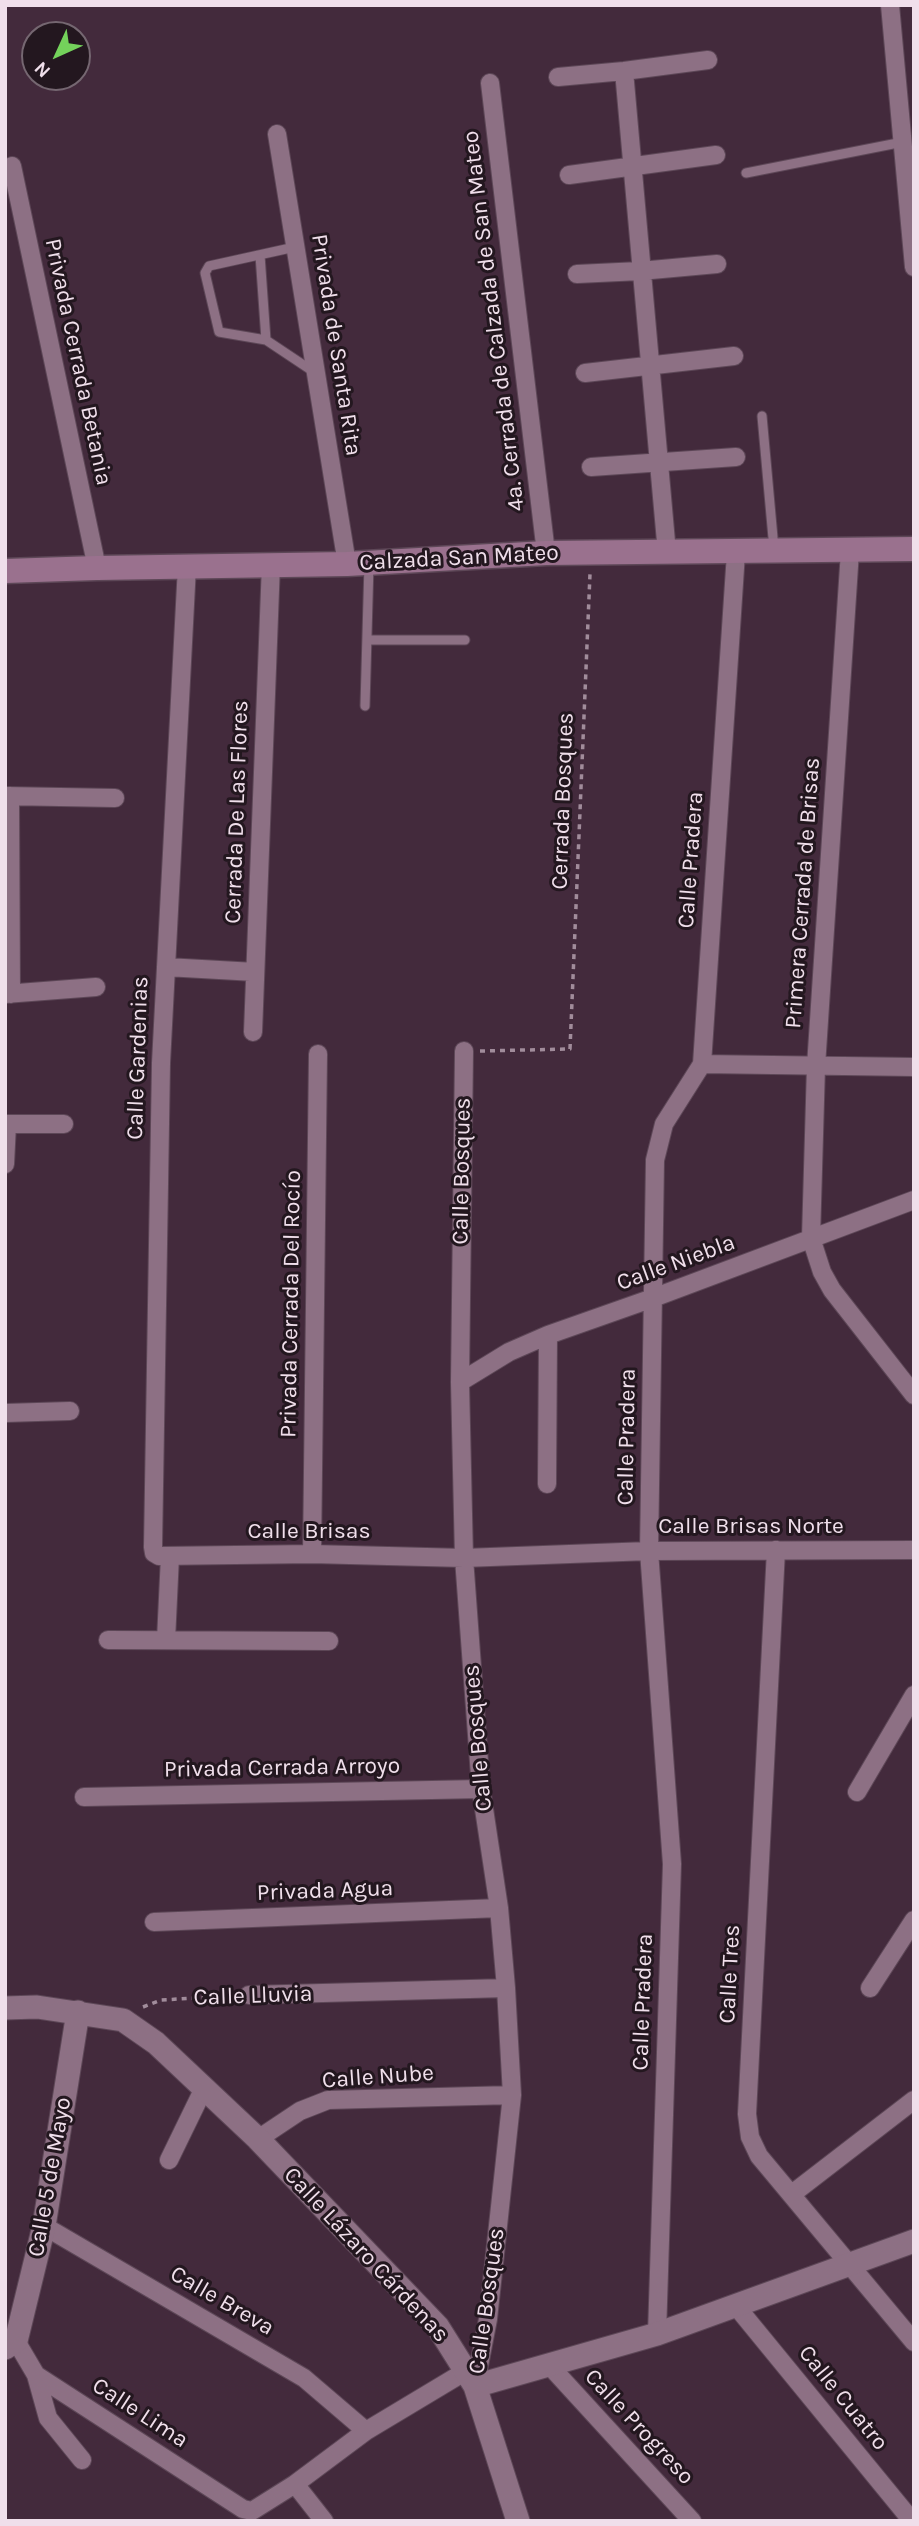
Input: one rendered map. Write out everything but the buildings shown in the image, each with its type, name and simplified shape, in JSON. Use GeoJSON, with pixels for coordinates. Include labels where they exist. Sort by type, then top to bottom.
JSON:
{"type":"FeatureCollection","features":[{"type":"Feature","properties":{"kind":"main road","name":"Calzada San Mateo"},"geometry":{"type":"LineString","coordinates":[[6,568],[358,563],[546,553],[914,549]]}},
{"type":"Feature","properties":{"kind":"street"},"geometry":{"type":"LineString","coordinates":[[890,5],[914,267]]}},
{"type":"Feature","properties":{"kind":"street"},"geometry":{"type":"LineString","coordinates":[[558,77],[708,60]]}},
{"type":"Feature","properties":{"kind":"street"},"geometry":{"type":"LineString","coordinates":[[624,71],[667,553]]}},
{"type":"Feature","properties":{"kind":"street","name":"4a. Cerrada de Calzada de San Mateo"},"geometry":{"type":"LineString","coordinates":[[490,83],[546,553]]}},
{"type":"Feature","properties":{"kind":"street","name":"Privada de Santa Rita"},"geometry":{"type":"LineString","coordinates":[[277,134],[316,373],[358,563]]}},
{"type":"Feature","properties":{"kind":"street"},"geometry":{"type":"LineString","coordinates":[[569,175],[716,155]]}},
{"type":"Feature","properties":{"kind":"street","name":"Privada Cerrada Betania"},"geometry":{"type":"LineString","coordinates":[[12,166],[97,568]]}},
{"type":"Feature","properties":{"kind":"street"},"geometry":{"type":"LineString","coordinates":[[577,274],[717,264]]}},
{"type":"Feature","properties":{"kind":"street"},"geometry":{"type":"LineString","coordinates":[[585,373],[734,356]]}},
{"type":"Feature","properties":{"kind":"street"},"geometry":{"type":"LineString","coordinates":[[590,467],[736,457]]}},
{"type":"Feature","properties":{"kind":"street","name":"Primera Cerrada de Brisas"},"geometry":{"type":"LineString","coordinates":[[850,551],[817,1066],[811,1238],[822,1272],[832,1290],[914,1395]]}},
{"type":"Feature","properties":{"kind":"street","name":"Calle Pradera"},"geometry":{"type":"LineString","coordinates":[[657,2334],[672,1864],[649,1551],[655,1160],[664,1124],[702,1063],[736,553]]}},
{"type":"Feature","properties":{"kind":"street","name":"Cerrada De Las Flores"},"geometry":{"type":"LineString","coordinates":[[253,1032],[271,564]]}},
{"type":"Feature","properties":{"kind":"street","name":"Calle Gardenias"},"geometry":{"type":"LineString","coordinates":[[166,1640],[162,1554],[152,1547],[160,1063],[187,566]]}},
{"type":"Feature","properties":{"kind":"street"},"geometry":{"type":"LineString","coordinates":[[96,987],[8,994],[8,796],[115,798]]}},
{"type":"Feature","properties":{"kind":"street"},"geometry":{"type":"LineString","coordinates":[[166,967],[255,972]]}},
{"type":"Feature","properties":{"kind":"street","name":"Calle Bosques"},"geometry":{"type":"LineString","coordinates":[[464,1051],[460,1382],[464,1558],[481,1788],[499,1908],[512,2095],[488,2319],[471,2379],[518,2521]]}},
{"type":"Feature","properties":{"kind":"street","name":"Privada Cerrada Del Rocío"},"geometry":{"type":"LineString","coordinates":[[312,1554],[318,1054]]}},
{"type":"Feature","properties":{"kind":"street"},"geometry":{"type":"LineString","coordinates":[[702,1063],[914,1067]]}},
{"type":"Feature","properties":{"kind":"street"},"geometry":{"type":"LineString","coordinates":[[5,1164],[6,1124],[64,1124]]}},
{"type":"Feature","properties":{"kind":"street","name":"Calle Niebla"},"geometry":{"type":"LineString","coordinates":[[460,1382],[509,1352],[548,1335],[914,1200]]}},
{"type":"Feature","properties":{"kind":"street"},"geometry":{"type":"LineString","coordinates":[[547,1484],[548,1335]]}},
{"type":"Feature","properties":{"kind":"street"},"geometry":{"type":"LineString","coordinates":[[5,1413],[70,1411]]}},
{"type":"Feature","properties":{"kind":"street","name":"Calle Tres"},"geometry":{"type":"LineString","coordinates":[[776,1550],[747,2114],[750,2137],[759,2155],[914,2342]]}},
{"type":"Feature","properties":{"kind":"street","name":"Calle Brisas Norte"},"geometry":{"type":"LineString","coordinates":[[464,1558],[649,1551],[914,1550]]}},
{"type":"Feature","properties":{"kind":"street","name":"Calle Brisas"},"geometry":{"type":"LineString","coordinates":[[162,1554],[464,1558]]}},
{"type":"Feature","properties":{"kind":"street"},"geometry":{"type":"LineString","coordinates":[[108,1640],[329,1640]]}},
{"type":"Feature","properties":{"kind":"street"},"geometry":{"type":"LineString","coordinates":[[857,1792],[914,1695]]}},
{"type":"Feature","properties":{"kind":"street","name":"Privada Cerrada Arroyo"},"geometry":{"type":"LineString","coordinates":[[84,1797],[481,1788]]}},
{"type":"Feature","properties":{"kind":"street","name":"Privada Agua"},"geometry":{"type":"LineString","coordinates":[[154,1922],[499,1908]]}},
{"type":"Feature","properties":{"kind":"street"},"geometry":{"type":"LineString","coordinates":[[870,1988],[914,1920]]}},
{"type":"Feature","properties":{"kind":"street","name":"Calle Lluvia"},"geometry":{"type":"LineString","coordinates":[[249,1995],[506,1988]]}},
{"type":"Feature","properties":{"kind":"street"},"geometry":{"type":"LineString","coordinates":[[5,2008],[37,2007],[123,2020]]}},
{"type":"Feature","properties":{"kind":"street","name":"Calle 5 de Mayo"},"geometry":{"type":"LineString","coordinates":[[11,2344],[44,2226],[78,2012]]}},
{"type":"Feature","properties":{"kind":"street","name":"Calle Lázaro Cárdenas"},"geometry":{"type":"LineString","coordinates":[[123,2020],[156,2043],[258,2139],[438,2327],[471,2379]]}},
{"type":"Feature","properties":{"kind":"street"},"geometry":{"type":"LineString","coordinates":[[169,2160],[204,2088]]}},
{"type":"Feature","properties":{"kind":"street","name":"Calle Nube"},"geometry":{"type":"LineString","coordinates":[[258,2139],[300,2111],[328,2100],[512,2095]]}},
{"type":"Feature","properties":{"kind":"street"},"geometry":{"type":"LineString","coordinates":[[792,2194],[914,2100]]}},
{"type":"Feature","properties":{"kind":"street","name":"Calle Breva"},"geometry":{"type":"LineString","coordinates":[[44,2226],[304,2378],[366,2431]]}},
{"type":"Feature","properties":{"kind":"street"},"geometry":{"type":"LineString","coordinates":[[324,2521],[295,2484],[366,2431],[471,2379],[550,2366],[657,2334],[914,2241]]}},
{"type":"Feature","properties":{"kind":"street","name":"Calle Cuatro"},"geometry":{"type":"LineString","coordinates":[[736,2306],[912,2521]]}},
{"type":"Feature","properties":{"kind":"street","name":"Calle Lima"},"geometry":{"type":"LineString","coordinates":[[11,2344],[36,2375],[243,2509],[252,2511],[295,2484]]}},
{"type":"Feature","properties":{"kind":"street","name":"Calle Progreso"},"geometry":{"type":"LineString","coordinates":[[550,2366],[692,2521]]}},
{"type":"Feature","properties":{"kind":"street"},"geometry":{"type":"LineString","coordinates":[[36,2375],[48,2418],[82,2459]]}},
{"type":"Feature","properties":{"kind":"lane"},"geometry":{"type":"LineString","coordinates":[[746,173],[903,142]]}},
{"type":"Feature","properties":{"kind":"lane"},"geometry":{"type":"LineString","coordinates":[[295,247],[209,266],[205,273],[219,332],[265,340],[316,373]]}},
{"type":"Feature","properties":{"kind":"lane"},"geometry":{"type":"LineString","coordinates":[[260,255],[265,340]]}},
{"type":"Feature","properties":{"kind":"lane"},"geometry":{"type":"LineString","coordinates":[[762,416],[775,551]]}},
{"type":"Feature","properties":{"kind":"lane"},"geometry":{"type":"LineString","coordinates":[[358,563],[367,640],[365,706]]}},
{"type":"Feature","properties":{"kind":"lane"},"geometry":{"type":"LineString","coordinates":[[367,640],[465,640]]}},
{"type":"Feature","properties":{"kind":"path","name":"Cerrada Bosques"},"geometry":{"type":"LineString","coordinates":[[464,1051],[570,1049],[591,553]]}},
{"type":"Feature","properties":{"kind":"path","name":"Calle Lluvia"},"geometry":{"type":"LineString","coordinates":[[123,2020],[146,2005],[161,2000],[249,1995]]}}]}
